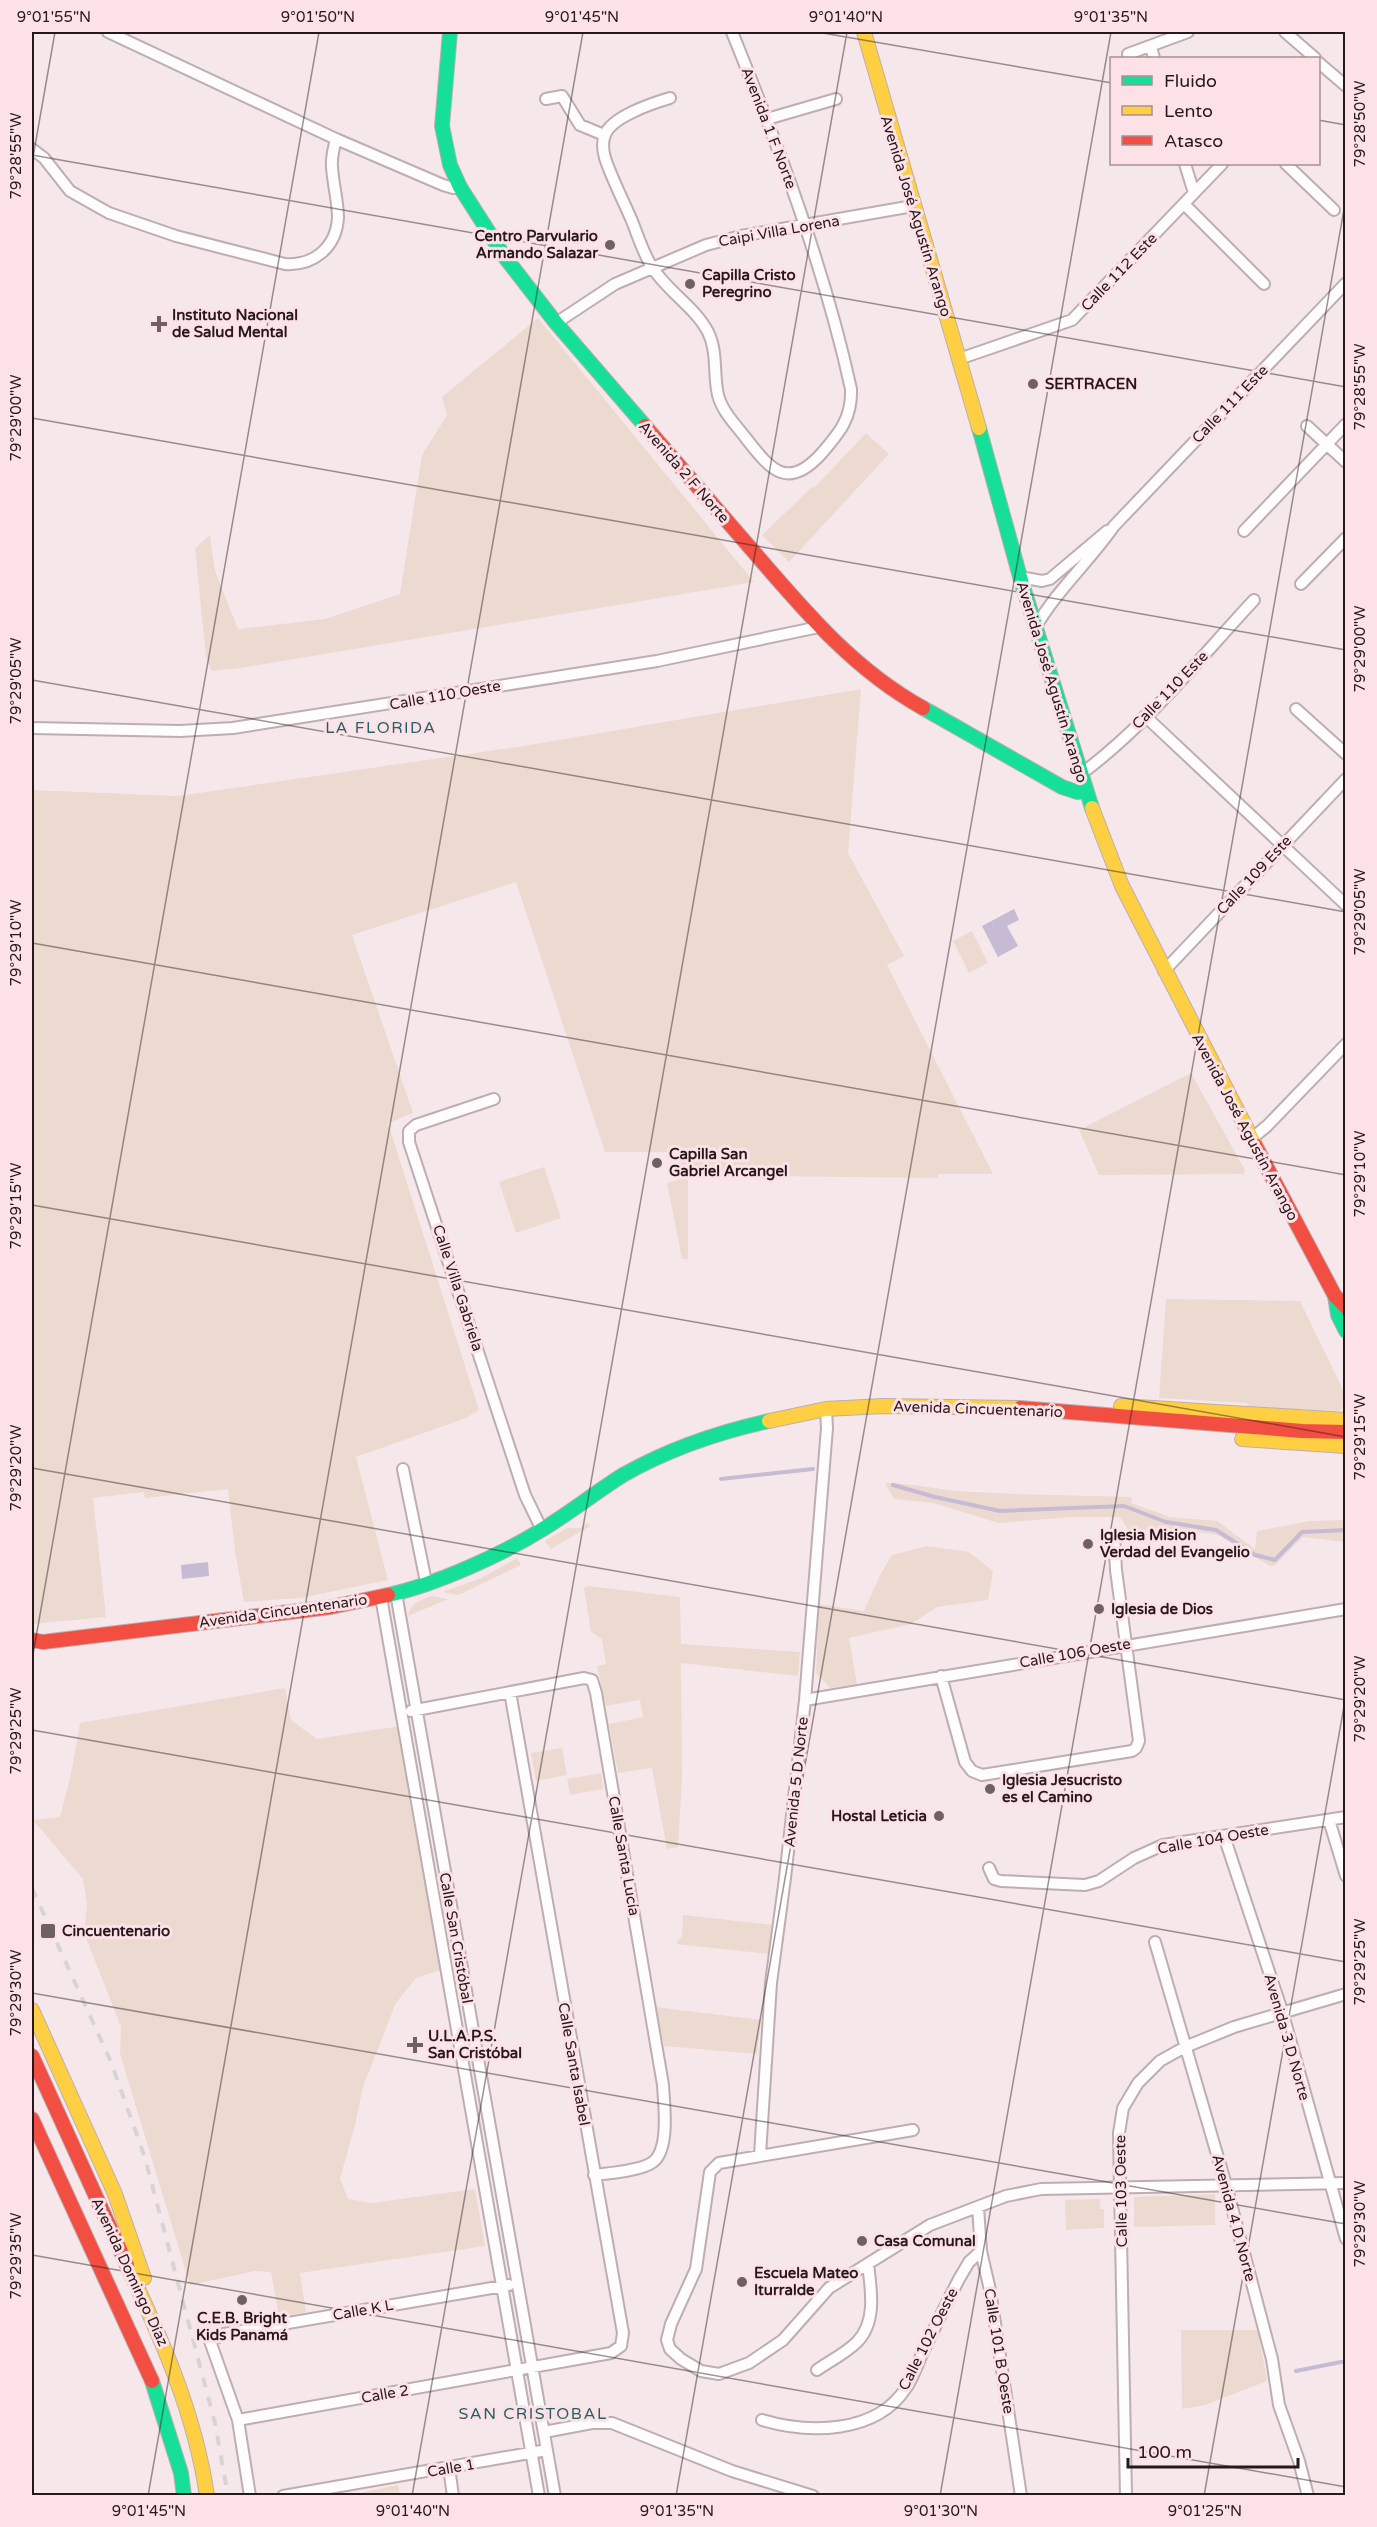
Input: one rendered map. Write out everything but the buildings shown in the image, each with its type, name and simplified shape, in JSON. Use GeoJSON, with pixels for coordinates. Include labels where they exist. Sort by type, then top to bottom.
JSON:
{"type":"FeatureCollection","features":[{"type":"Feature","properties":{"kind":"main road","name":"Avenida 2 F Norte"},"geometry":{"type":"LineString","coordinates":[[450,32],[442,126],[450,165],[460,187],[504,256],[556,323],[819,627],[853,660],[904,698],[1062,787],[1077,792],[1085,791]]}},
{"type":"Feature","properties":{"kind":"main road","name":"Avenida José Agustín Arango"},"geometry":{"type":"LineString","coordinates":[[864,32],[1020,577],[1085,791],[1122,886],[1164,971],[1335,1296],[1346,1307]]}},
{"type":"Feature","properties":{"kind":"main road","name":"Avenida José Agustín Arango"},"geometry":{"type":"LineString","coordinates":[[1335,1296],[1338,1315],[1346,1331]]}},
{"type":"Feature","properties":{"kind":"main road","name":"Avenida Cincuentenario"},"geometry":{"type":"LineString","coordinates":[[35,1643],[254,1618],[331,1607],[396,1593],[464,1569],[542,1530],[624,1475],[684,1446],[747,1425],[826,1409],[950,1405],[1302,1431],[1346,1432]]}},
{"type":"Feature","properties":{"kind":"main road"},"geometry":{"type":"LineString","coordinates":[[1054,1412],[1087,1405],[1158,1406],[1346,1420]]}},
{"type":"Feature","properties":{"kind":"main road"},"geometry":{"type":"LineString","coordinates":[[1054,1412],[1086,1423],[1308,1445],[1346,1446]]}},
{"type":"Feature","properties":{"kind":"main road"},"geometry":{"type":"LineString","coordinates":[[32,2010],[115,2194],[164,2346]]}},
{"type":"Feature","properties":{"kind":"main road","name":"Avenida Domingo Díaz"},"geometry":{"type":"LineString","coordinates":[[32,2056],[164,2346],[195,2428],[204,2466],[207,2496]]}},
{"type":"Feature","properties":{"kind":"main road","name":"Avenida Domingo Díaz"},"geometry":{"type":"LineString","coordinates":[[32,2119],[155,2387],[181,2473],[184,2496]]}},
{"type":"Feature","properties":{"kind":"main road"},"geometry":{"type":"LineString","coordinates":[[32,2140],[120,2312]]}},
{"type":"Feature","properties":{"kind":"street"},"geometry":{"type":"LineString","coordinates":[[108,32],[336,139],[443,185],[453,188],[460,187]]}},
{"type":"Feature","properties":{"kind":"street","name":"Avenida 1 F Norte"},"geometry":{"type":"LineString","coordinates":[[652,267],[708,331],[713,344],[718,397],[724,411],[766,465],[776,471],[788,473],[801,471],[811,465],[841,431],[848,419],[851,389],[806,226],[732,32]]}},
{"type":"Feature","properties":{"kind":"street"},"geometry":{"type":"LineString","coordinates":[[1128,54],[1188,32]]}},
{"type":"Feature","properties":{"kind":"street"},"geometry":{"type":"LineString","coordinates":[[1285,32],[1314,57]]}},
{"type":"Feature","properties":{"kind":"street"},"geometry":{"type":"LineString","coordinates":[[1151,46],[1154,57]]}},
{"type":"Feature","properties":{"kind":"street"},"geometry":{"type":"LineString","coordinates":[[1320,64],[1346,86]]}},
{"type":"Feature","properties":{"kind":"street"},"geometry":{"type":"LineString","coordinates":[[546,99],[562,96],[580,125],[604,135]]}},
{"type":"Feature","properties":{"kind":"street"},"geometry":{"type":"LineString","coordinates":[[652,267],[605,157],[604,135],[611,125],[622,118],[652,103],[670,98]]}},
{"type":"Feature","properties":{"kind":"street"},"geometry":{"type":"LineString","coordinates":[[767,119],[836,99]]}},
{"type":"Feature","properties":{"kind":"street"},"geometry":{"type":"LineString","coordinates":[[32,149],[44,158],[70,191],[109,213],[176,236],[300,266],[316,258],[327,247],[338,219],[332,166],[336,139]]}},
{"type":"Feature","properties":{"kind":"street"},"geometry":{"type":"LineString","coordinates":[[1185,165],[1194,193]]}},
{"type":"Feature","properties":{"kind":"street","name":"Calle 112 Este"},"geometry":{"type":"LineString","coordinates":[[959,359],[1072,320],[1221,165]]}},
{"type":"Feature","properties":{"kind":"street"},"geometry":{"type":"LineString","coordinates":[[1287,165],[1334,210]]}},
{"type":"Feature","properties":{"kind":"street"},"geometry":{"type":"LineString","coordinates":[[1184,204],[1264,284]]}},
{"type":"Feature","properties":{"kind":"street","name":"Caipi Villa Lorena"},"geometry":{"type":"LineString","coordinates":[[556,323],[615,284],[722,240],[913,206]]}},
{"type":"Feature","properties":{"kind":"street","name":"Calle 111 Este"},"geometry":{"type":"LineString","coordinates":[[1035,628],[1054,597],[1097,550],[1114,526],[1346,283]]}},
{"type":"Feature","properties":{"kind":"street"},"geometry":{"type":"LineString","coordinates":[[1244,531],[1346,424]]}},
{"type":"Feature","properties":{"kind":"street"},"geometry":{"type":"LineString","coordinates":[[1307,426],[1346,462]]}},
{"type":"Feature","properties":{"kind":"street","name":"Calle 111 Este"},"geometry":{"type":"LineString","coordinates":[[1020,577],[1042,581],[1050,579],[1114,526]]}},
{"type":"Feature","properties":{"kind":"street"},"geometry":{"type":"LineString","coordinates":[[1301,584],[1346,538]]}},
{"type":"Feature","properties":{"kind":"street","name":"Calle 110 Este"},"geometry":{"type":"LineString","coordinates":[[1081,774],[1115,747],[1254,600]]}},
{"type":"Feature","properties":{"kind":"street","name":"Calle 110 Oeste"},"geometry":{"type":"LineString","coordinates":[[32,728],[180,731],[233,728],[657,661],[819,627]]}},
{"type":"Feature","properties":{"kind":"street"},"geometry":{"type":"LineString","coordinates":[[1296,709],[1346,754]]}},
{"type":"Feature","properties":{"kind":"street"},"geometry":{"type":"LineString","coordinates":[[1145,716],[1346,905]]}},
{"type":"Feature","properties":{"kind":"street","name":"Calle 109 Este"},"geometry":{"type":"LineString","coordinates":[[1164,971],[1346,779]]}},
{"type":"Feature","properties":{"kind":"street"},"geometry":{"type":"LineString","coordinates":[[1251,1139],[1267,1126],[1346,1044]]}},
{"type":"Feature","properties":{"kind":"street","name":"Calle Villa Gabriela"},"geometry":{"type":"LineString","coordinates":[[494,1099],[416,1125],[409,1131],[410,1142],[525,1496],[542,1530]]}},
{"type":"Feature","properties":{"kind":"street","name":"Avenida 5 D Norte"},"geometry":{"type":"LineString","coordinates":[[760,2155],[771,1983],[805,1700],[827,1428],[826,1409]]}},
{"type":"Feature","properties":{"kind":"street"},"geometry":{"type":"LineString","coordinates":[[403,1469],[426,1582]]}},
{"type":"Feature","properties":{"kind":"street"},"geometry":{"type":"LineString","coordinates":[[941,1676],[964,1762],[972,1771],[982,1776],[1132,1751],[1136,1748],[1139,1741],[1114,1535]]}},
{"type":"Feature","properties":{"kind":"street","name":"Calle San Cristóbal"},"geometry":{"type":"LineString","coordinates":[[396,1593],[555,2496]]}},
{"type":"Feature","properties":{"kind":"street","name":"Calle San Cristóbal"},"geometry":{"type":"LineString","coordinates":[[381,1597],[539,2496]]}},
{"type":"Feature","properties":{"kind":"street","name":"Calle 106 Oeste"},"geometry":{"type":"LineString","coordinates":[[805,1700],[1127,1644],[1346,1609]]}},
{"type":"Feature","properties":{"kind":"street","name":"Calle Santa Lucía"},"geometry":{"type":"LineString","coordinates":[[402,1712],[584,1678],[592,1680],[663,2085],[666,2115],[663,2142],[654,2161],[645,2166],[594,2175]]}},
{"type":"Feature","properties":{"kind":"street","name":"Calle Santa Isabel"},"geometry":{"type":"LineString","coordinates":[[510,1692],[623,2333],[621,2346],[611,2353],[533,2368]]}},
{"type":"Feature","properties":{"kind":"street","name":"Calle 104 Oeste"},"geometry":{"type":"LineString","coordinates":[[989,1868],[994,1879],[1001,1881],[1085,1885],[1099,1881],[1146,1851],[1163,1845],[1346,1817]]}},
{"type":"Feature","properties":{"kind":"street"},"geometry":{"type":"LineString","coordinates":[[1329,1820],[1346,1876]]}},
{"type":"Feature","properties":{"kind":"street","name":"Avenida 3 D Norte"},"geometry":{"type":"LineString","coordinates":[[1224,1836],[1282,2012],[1346,2239]]}},
{"type":"Feature","properties":{"kind":"street","name":"Avenida 4 D Norte"},"geometry":{"type":"LineString","coordinates":[[1155,1942],[1226,2185],[1272,2359],[1279,2405],[1299,2461],[1308,2496]]}},
{"type":"Feature","properties":{"kind":"street","name":"Calle 103 Oeste"},"geometry":{"type":"LineString","coordinates":[[1126,2496],[1119,2133],[1123,2108],[1138,2083],[1160,2061],[1185,2047],[1234,2026],[1346,1994]]}},
{"type":"Feature","properties":{"kind":"street"},"geometry":{"type":"LineString","coordinates":[[913,2130],[719,2163],[710,2172],[696,2269],[671,2324],[667,2340],[670,2349],[681,2359],[710,2373],[719,2374],[749,2363],[783,2340],[829,2288],[930,2225],[1006,2196],[1041,2189],[1346,2183]]}},
{"type":"Feature","properties":{"kind":"street","name":"Calle 101 B Oeste"},"geometry":{"type":"LineString","coordinates":[[978,2207],[981,2251],[990,2290],[1021,2496]]}},
{"type":"Feature","properties":{"kind":"street","name":"Calle 102 Oeste"},"geometry":{"type":"LineString","coordinates":[[762,2420],[775,2424],[823,2430],[849,2425],[881,2411],[906,2388],[959,2279],[969,2262],[981,2251]]}},
{"type":"Feature","properties":{"kind":"street"},"geometry":{"type":"LineString","coordinates":[[817,2370],[858,2341],[867,2322],[873,2300],[868,2264]]}},
{"type":"Feature","properties":{"kind":"street","name":"Calle K L"},"geometry":{"type":"LineString","coordinates":[[238,2420],[210,2341],[224,2334],[518,2283]]}},
{"type":"Feature","properties":{"kind":"street","name":"Calle 2"},"geometry":{"type":"LineString","coordinates":[[238,2420],[533,2368]]}},
{"type":"Feature","properties":{"kind":"street"},"geometry":{"type":"LineString","coordinates":[[238,2420],[250,2496]]}},
{"type":"Feature","properties":{"kind":"street"},"geometry":{"type":"LineString","coordinates":[[544,2432],[592,2423],[612,2423],[732,2471],[813,2496]]}},
{"type":"Feature","properties":{"kind":"street","name":"Calle 1"},"geometry":{"type":"LineString","coordinates":[[283,2496],[349,2490],[547,2450]]}},
{"type":"Feature","properties":{"kind":"street"},"geometry":{"type":"LineString","coordinates":[[449,2468],[453,2496]]}},
{"type":"Feature","properties":{"kind":"shaded area"},"geometry":{"type":"Polygon","coordinates":[[[538,318],[754,582],[212,671],[206,657],[195,548],[210,535],[215,571],[238,629],[325,619],[400,594],[422,455],[447,415],[442,397],[538,318]]]}},
{"type":"Feature","properties":{"kind":"shaded area"},"geometry":{"type":"Polygon","coordinates":[[[866,433],[889,454],[789,562],[762,535],[812,487],[814,488],[866,433]]]}},
{"type":"Feature","properties":{"kind":"shaded area"},"geometry":{"type":"Polygon","coordinates":[[[861,689],[848,853],[904,956],[887,965],[993,1174],[938,1174],[938,1178],[688,1175],[688,1259],[682,1259],[667,1183],[680,1179],[681,1152],[605,1152],[516,882],[352,935],[413,1113],[388,1123],[479,1410],[466,1418],[356,1457],[388,1580],[300,1598],[244,1602],[235,1552],[228,1489],[145,1498],[144,1492],[93,1498],[106,1617],[32,1624],[32,790],[178,796],[523,746],[861,689]]]}},
{"type":"Feature","properties":{"kind":"shaded area"},"geometry":{"type":"Polygon","coordinates":[[[1014,909],[1019,920],[1007,926],[1018,946],[998,957],[982,926],[1014,909]]]}},
{"type":"Feature","properties":{"kind":"shaded area"},"geometry":{"type":"Polygon","coordinates":[[[972,931],[988,963],[969,973],[953,941],[972,931]]]}},
{"type":"Feature","properties":{"kind":"shaded area"},"geometry":{"type":"Polygon","coordinates":[[[1191,1073],[1245,1170],[1244,1174],[1099,1175],[1079,1130],[1191,1073]]]}},
{"type":"Feature","properties":{"kind":"shaded area"},"geometry":{"type":"Polygon","coordinates":[[[544,1167],[561,1218],[516,1233],[499,1182],[544,1167]]]}},
{"type":"Feature","properties":{"kind":"shaded area"},"geometry":{"type":"Polygon","coordinates":[[[1166,1299],[1300,1301],[1345,1394],[1346,1403],[1340,1411],[1250,1407],[1246,1403],[1159,1398],[1166,1299]]]}},
{"type":"Feature","properties":{"kind":"shaded area"},"geometry":{"type":"Polygon","coordinates":[[[885,1483],[980,1492],[1132,1497],[1131,1503],[1170,1517],[1217,1521],[1255,1549],[1257,1531],[1310,1521],[1345,1520],[1345,1542],[1303,1537],[1275,1565],[1270,1566],[1218,1535],[1178,1529],[1129,1531],[1120,1517],[1073,1517],[998,1523],[934,1503],[894,1499],[885,1483]]]}},
{"type":"Feature","properties":{"kind":"shaded area"},"geometry":{"type":"Polygon","coordinates":[[[588,1523],[590,1526],[551,1549],[545,1541],[567,1528],[580,1528],[588,1523]]]}},
{"type":"Feature","properties":{"kind":"shaded area"},"geometry":{"type":"Polygon","coordinates":[[[927,1546],[969,1552],[993,1571],[988,1600],[937,1607],[911,1624],[849,1638],[857,1684],[830,1688],[816,1673],[819,1604],[864,1611],[892,1555],[927,1546]]]}},
{"type":"Feature","properties":{"kind":"shaded area"},"geometry":{"type":"Polygon","coordinates":[[[517,1558],[521,1565],[458,1595],[443,1592],[481,1578],[517,1558]]]}},
{"type":"Feature","properties":{"kind":"shaded area"},"geometry":{"type":"Polygon","coordinates":[[[208,1562],[209,1576],[182,1579],[181,1565],[208,1562]]]}},
{"type":"Feature","properties":{"kind":"shaded area"},"geometry":{"type":"Polygon","coordinates":[[[588,1586],[680,1597],[681,1644],[800,1652],[798,1676],[681,1663],[682,1779],[678,1847],[667,1849],[652,1768],[618,1773],[609,1724],[643,1717],[640,1700],[606,1706],[597,1666],[606,1664],[602,1639],[591,1632],[584,1588],[588,1586]]]}},
{"type":"Feature","properties":{"kind":"shaded area"},"geometry":{"type":"Polygon","coordinates":[[[432,1596],[448,1599],[408,1616],[409,1611],[420,1600],[432,1596]]]}},
{"type":"Feature","properties":{"kind":"shaded area"},"geometry":{"type":"Polygon","coordinates":[[[285,1688],[291,1720],[317,1739],[400,1726],[441,1970],[416,1978],[396,2003],[363,2087],[340,2179],[348,2199],[372,2203],[475,2189],[485,2246],[300,2273],[306,2312],[279,2317],[271,2272],[255,2271],[190,2285],[120,2054],[121,2027],[84,1933],[87,1904],[83,1879],[33,1820],[60,1817],[71,1774],[80,1723],[285,1688]]]}},
{"type":"Feature","properties":{"kind":"shaded area"},"geometry":{"type":"Polygon","coordinates":[[[562,1748],[567,1775],[536,1781],[531,1753],[562,1748]]]}},
{"type":"Feature","properties":{"kind":"shaded area"},"geometry":{"type":"Polygon","coordinates":[[[601,1773],[603,1789],[570,1795],[567,1779],[601,1773]]]}},
{"type":"Feature","properties":{"kind":"shaded area"},"geometry":{"type":"Polygon","coordinates":[[[683,1915],[773,1925],[769,1954],[676,1944],[682,1936],[683,1915]]]}},
{"type":"Feature","properties":{"kind":"shaded area"},"geometry":{"type":"Polygon","coordinates":[[[655,2007],[761,2020],[757,2054],[664,2046],[655,2007]]]}},
{"type":"Feature","properties":{"kind":"shaded area"},"geometry":{"type":"Polygon","coordinates":[[[1215,2194],[1215,2225],[1134,2227],[1134,2197],[1215,2194]]]}},
{"type":"Feature","properties":{"kind":"shaded area"},"geometry":{"type":"Polygon","coordinates":[[[1100,2199],[1100,2209],[1104,2209],[1104,2228],[1066,2230],[1065,2200],[1100,2199]]]}},
{"type":"Feature","properties":{"kind":"shaded area"},"geometry":{"type":"Polygon","coordinates":[[[1181,2330],[1258,2330],[1267,2381],[1205,2405],[1182,2409],[1181,2330]]]}},
{"type":"Feature","properties":{"kind":"shaded area"},"geometry":{"type":"Polygon","coordinates":[[[398,2485],[400,2495],[362,2495],[364,2492],[398,2485]]]}},
{"type":"Feature","properties":{"kind":"waterway"},"geometry":{"type":"LineString","coordinates":[[721,1479],[813,1469]]}},
{"type":"Feature","properties":{"kind":"waterway"},"geometry":{"type":"LineString","coordinates":[[893,1485],[1000,1511],[1124,1506],[1166,1522],[1216,1530],[1255,1555],[1275,1560],[1302,1532],[1346,1530]]}},
{"type":"Feature","properties":{"kind":"waterway"},"geometry":{"type":"LineString","coordinates":[[1296,2371],[1346,2361]]}},
{"type":"Feature","properties":{"kind":"railway"},"geometry":{"type":"LineString","coordinates":[[32,1888],[111,2062],[145,2158],[215,2423],[228,2496]]}},
{"type":"Feature","properties":{"kind":"traffic: fast"},"geometry":{"type":"LineString","coordinates":[[450,32],[442,126],[450,165],[460,187],[504,256],[556,323],[645,426]]}},
{"type":"Feature","properties":{"kind":"traffic: fast"},"geometry":{"type":"LineString","coordinates":[[979,428],[1020,577],[1092,808]]}},
{"type":"Feature","properties":{"kind":"traffic: fast"},"geometry":{"type":"LineString","coordinates":[[923,708],[1062,787],[1077,792],[1085,791]]}},
{"type":"Feature","properties":{"kind":"traffic: fast"},"geometry":{"type":"LineString","coordinates":[[1335,1296],[1338,1315],[1346,1331]]}},
{"type":"Feature","properties":{"kind":"traffic: fast"},"geometry":{"type":"LineString","coordinates":[[388,1595],[468,1568],[527,1539],[623,1475],[657,1458],[712,1436],[769,1421]]}},
{"type":"Feature","properties":{"kind":"traffic: fast"},"geometry":{"type":"LineString","coordinates":[[152,2381],[181,2473],[184,2496]]}},
{"type":"Feature","properties":{"kind":"traffic: slow"},"geometry":{"type":"LineString","coordinates":[[864,32],[979,428]]}},
{"type":"Feature","properties":{"kind":"traffic: slow"},"geometry":{"type":"LineString","coordinates":[[1092,808],[1122,886],[1255,1145]]}},
{"type":"Feature","properties":{"kind":"traffic: slow"},"geometry":{"type":"LineString","coordinates":[[769,1421],[826,1409],[883,1406],[1020,1408]]}},
{"type":"Feature","properties":{"kind":"traffic: slow"},"geometry":{"type":"LineString","coordinates":[[1121,1406],[1346,1420]]}},
{"type":"Feature","properties":{"kind":"traffic: slow"},"geometry":{"type":"LineString","coordinates":[[1242,1439],[1346,1446]]}},
{"type":"Feature","properties":{"kind":"traffic: slow"},"geometry":{"type":"LineString","coordinates":[[32,2010],[115,2194],[144,2278]]}},
{"type":"Feature","properties":{"kind":"traffic: slow"},"geometry":{"type":"LineString","coordinates":[[127,2265],[165,2349],[186,2406],[202,2465],[207,2496]]}},
{"type":"Feature","properties":{"kind":"traffic: jam"},"geometry":{"type":"LineString","coordinates":[[645,426],[815,621],[876,677],[923,708]]}},
{"type":"Feature","properties":{"kind":"traffic: jam"},"geometry":{"type":"LineString","coordinates":[[1255,1145],[1335,1296],[1346,1307]]}},
{"type":"Feature","properties":{"kind":"traffic: jam"},"geometry":{"type":"LineString","coordinates":[[1020,1408],[1302,1431],[1346,1432]]}},
{"type":"Feature","properties":{"kind":"traffic: jam"},"geometry":{"type":"LineString","coordinates":[[32,1640],[43,1642],[331,1607],[388,1595]]}},
{"type":"Feature","properties":{"kind":"traffic: jam"},"geometry":{"type":"LineString","coordinates":[[32,2056],[127,2265]]}},
{"type":"Feature","properties":{"kind":"traffic: jam"},"geometry":{"type":"LineString","coordinates":[[32,2119],[152,2381]]}},
{"type":"Feature","properties":{"kind":"place","name":"Centro Parvulario Armando Salazar"},"geometry":{"type":"Point","coordinates":[610,245]}},
{"type":"Feature","properties":{"kind":"place","name":"Capilla Cristo Peregrino"},"geometry":{"type":"Point","coordinates":[690,284]}},
{"type":"Feature","properties":{"kind":"place","name":"Instituto Nacional de Salud Mental"},"geometry":{"type":"Point","coordinates":[159,324]}},
{"type":"Feature","properties":{"kind":"place","name":"SERTRACEN"},"geometry":{"type":"Point","coordinates":[1033,384]}},
{"type":"Feature","properties":{"kind":"place","name":"Capilla San Gabriel Arcangel"},"geometry":{"type":"Point","coordinates":[657,1163]}},
{"type":"Feature","properties":{"kind":"place","name":"Iglesia Mision Verdad del Evangelio"},"geometry":{"type":"Point","coordinates":[1088,1544]}},
{"type":"Feature","properties":{"kind":"place","name":"Iglesia de Dios"},"geometry":{"type":"Point","coordinates":[1099,1609]}},
{"type":"Feature","properties":{"kind":"place","name":"Iglesia Jesucristo es el Camino"},"geometry":{"type":"Point","coordinates":[990,1789]}},
{"type":"Feature","properties":{"kind":"place","name":"Hostal Leticia"},"geometry":{"type":"Point","coordinates":[939,1816]}},
{"type":"Feature","properties":{"kind":"place","name":"Cincuentenario"},"geometry":{"type":"Point","coordinates":[48,1931]}},
{"type":"Feature","properties":{"kind":"place","name":"U.L.A.P.S. San Cristóbal"},"geometry":{"type":"Point","coordinates":[415,2045]}},
{"type":"Feature","properties":{"kind":"place","name":"Casa Comunal"},"geometry":{"type":"Point","coordinates":[862,2241]}},
{"type":"Feature","properties":{"kind":"place","name":"Escuela Mateo Iturralde"},"geometry":{"type":"Point","coordinates":[742,2282]}},
{"type":"Feature","properties":{"kind":"place","name":"C.E.B. Bright Kids Panamá"},"geometry":{"type":"Point","coordinates":[242,2300]}},
{"type":"Feature","properties":{"kind":"district","name":"LA FLORIDA"},"geometry":{"type":"Point","coordinates":[381,728]}},
{"type":"Feature","properties":{"kind":"district","name":"SAN CRISTOBAL"},"geometry":{"type":"Point","coordinates":[533,2414]}}]}
